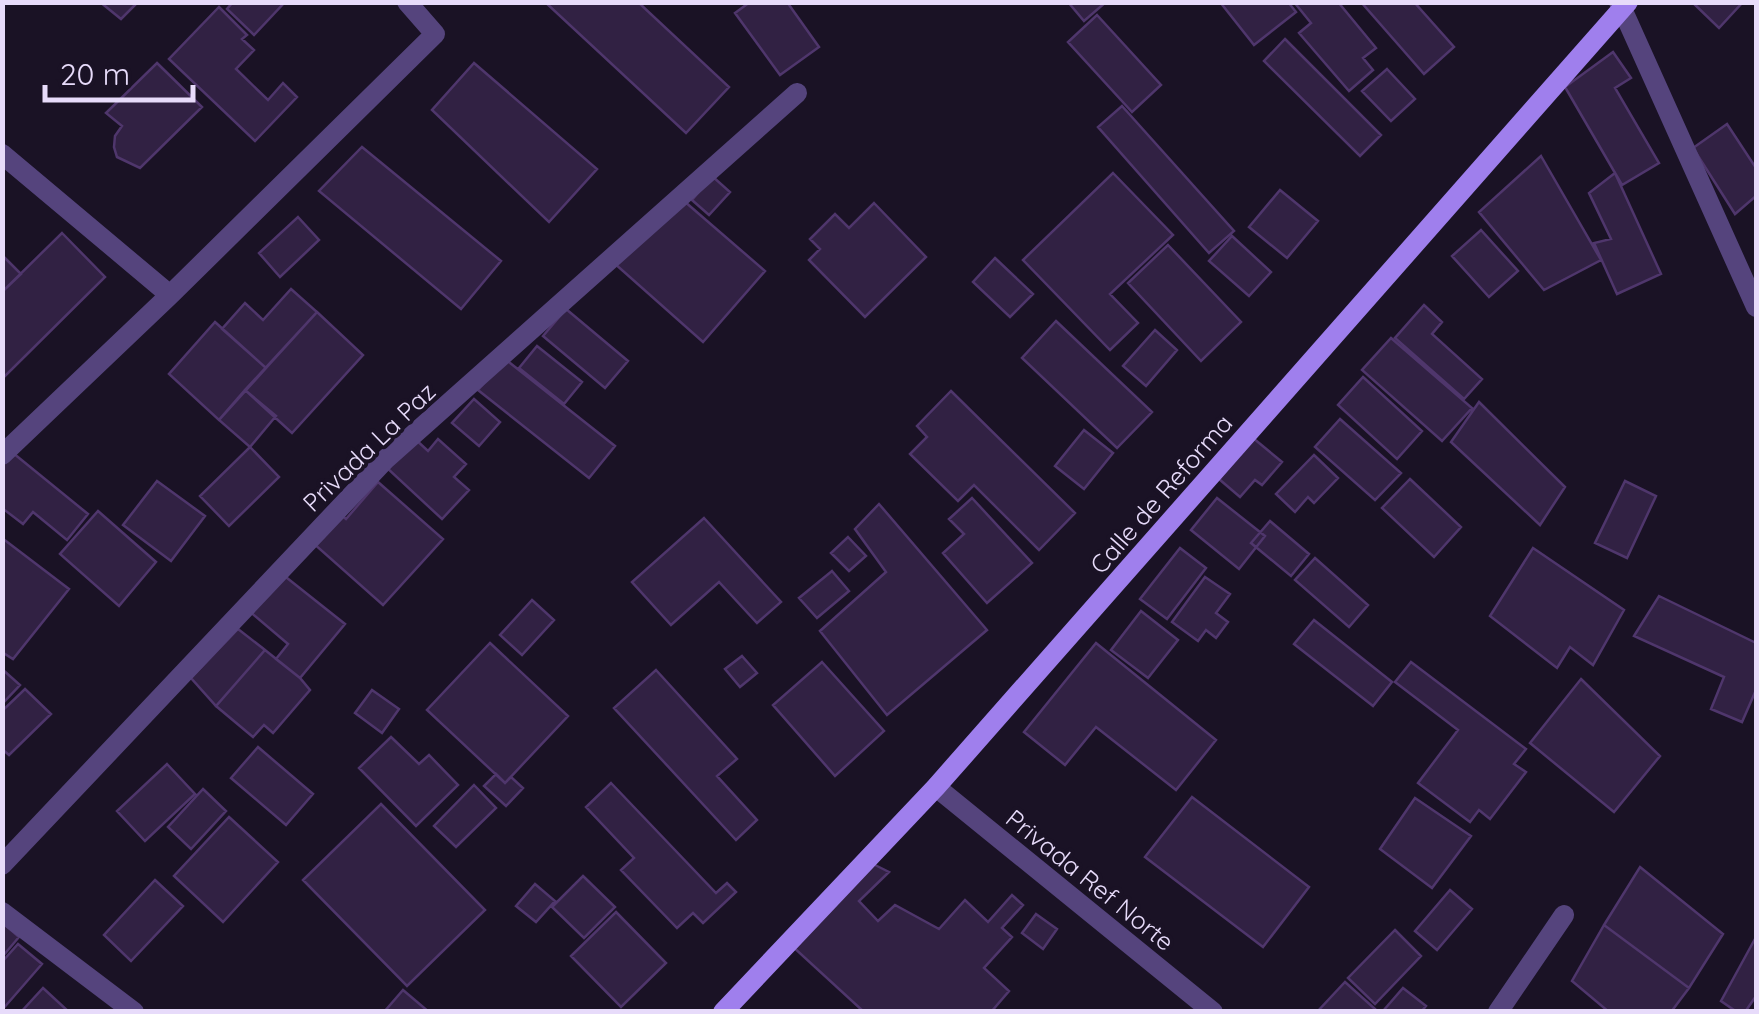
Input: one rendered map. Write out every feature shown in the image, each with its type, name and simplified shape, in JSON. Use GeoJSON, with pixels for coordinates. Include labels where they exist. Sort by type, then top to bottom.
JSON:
{"type":"FeatureCollection","features":[{"type":"Feature","properties":{"kind":"main road","name":"Calle de Reforma"},"geometry":{"type":"LineString","coordinates":[[723,1012],[936,787],[1624,4]]}},
{"type":"Feature","properties":{"kind":"street"},"geometry":{"type":"LineString","coordinates":[[5,452],[436,34],[407,2]]}},
{"type":"Feature","properties":{"kind":"street"},"geometry":{"type":"LineString","coordinates":[[1624,4],[1756,307]]}},
{"type":"Feature","properties":{"kind":"street","name":"Privada La Paz"},"geometry":{"type":"LineString","coordinates":[[2,865],[386,459],[798,94]]}},
{"type":"Feature","properties":{"kind":"street"},"geometry":{"type":"LineString","coordinates":[[2,154],[170,295]]}},
{"type":"Feature","properties":{"kind":"street","name":"Privada Ref Norte"},"geometry":{"type":"LineString","coordinates":[[936,787],[1213,1012]]}},
{"type":"Feature","properties":{"kind":"street"},"geometry":{"type":"LineString","coordinates":[[2,912],[134,1012]]}},
{"type":"Feature","properties":{"kind":"street"},"geometry":{"type":"LineString","coordinates":[[1498,1012],[1564,915]]}},
{"type":"Feature","properties":{"kind":"building"},"geometry":{"type":"Polygon","coordinates":[[[100,2],[138,2],[121,19],[100,2]]]}},
{"type":"Feature","properties":{"kind":"building"},"geometry":{"type":"Polygon","coordinates":[[[233,2],[285,2],[254,35],[227,9],[233,2]]]}},
{"type":"Feature","properties":{"kind":"building"},"geometry":{"type":"Polygon","coordinates":[[[545,2],[638,2],[729,87],[686,133],[545,2]]]}},
{"type":"Feature","properties":{"kind":"building"},"geometry":{"type":"Polygon","coordinates":[[[750,2],[787,2],[819,47],[780,75],[735,13],[750,2]]]}},
{"type":"Feature","properties":{"kind":"building"},"geometry":{"type":"Polygon","coordinates":[[[1068,2],[1106,2],[1084,21],[1068,2]]]}},
{"type":"Feature","properties":{"kind":"building"},"geometry":{"type":"Polygon","coordinates":[[[1220,2],[1288,2],[1296,12],[1254,45],[1220,2]]]}},
{"type":"Feature","properties":{"kind":"building"},"geometry":{"type":"Polygon","coordinates":[[[1294,2],[1338,2],[1376,48],[1363,58],[1373,70],[1349,91],[1299,33],[1311,23],[1294,2]]]}},
{"type":"Feature","properties":{"kind":"building"},"geometry":{"type":"Polygon","coordinates":[[[1361,2],[1414,2],[1454,47],[1424,74],[1361,2]]]}},
{"type":"Feature","properties":{"kind":"building"},"geometry":{"type":"Polygon","coordinates":[[[1692,2],[1741,2],[1742,3],[1719,28],[1692,2]]]}},
{"type":"Feature","properties":{"kind":"building"},"geometry":{"type":"Polygon","coordinates":[[[219,7],[247,35],[242,39],[254,50],[236,69],[268,100],[283,83],[297,97],[255,141],[169,59],[219,7]]]}},
{"type":"Feature","properties":{"kind":"building"},"geometry":{"type":"Polygon","coordinates":[[[1097,15],[1161,85],[1132,112],[1068,42],[1097,15]]]}},
{"type":"Feature","properties":{"kind":"building"},"geometry":{"type":"Polygon","coordinates":[[[1285,39],[1381,135],[1360,156],[1264,61],[1285,39]]]}},
{"type":"Feature","properties":{"kind":"building"},"geometry":{"type":"Polygon","coordinates":[[[1613,52],[1631,78],[1615,88],[1659,163],[1622,185],[1565,87],[1613,52]]]}},
{"type":"Feature","properties":{"kind":"building"},"geometry":{"type":"Polygon","coordinates":[[[157,63],[202,107],[140,168],[117,157],[115,136],[122,126],[106,113],[157,63]]]}},
{"type":"Feature","properties":{"kind":"building"},"geometry":{"type":"Polygon","coordinates":[[[474,63],[597,169],[549,222],[432,110],[474,63]]]}},
{"type":"Feature","properties":{"kind":"building"},"geometry":{"type":"Polygon","coordinates":[[[1387,69],[1415,99],[1391,121],[1362,91],[1387,69]]]}},
{"type":"Feature","properties":{"kind":"building"},"geometry":{"type":"Polygon","coordinates":[[[1122,106],[1234,231],[1209,253],[1098,127],[1122,106]]]}},
{"type":"Feature","properties":{"kind":"building"},"geometry":{"type":"Polygon","coordinates":[[[1727,124],[1756,168],[1756,196],[1735,214],[1693,148],[1727,124]]]}},
{"type":"Feature","properties":{"kind":"building"},"geometry":{"type":"Polygon","coordinates":[[[362,147],[501,261],[461,309],[319,191],[362,147]]]}},
{"type":"Feature","properties":{"kind":"building"},"geometry":{"type":"Polygon","coordinates":[[[1541,156],[1601,260],[1544,290],[1479,212],[1541,156]]]}},
{"type":"Feature","properties":{"kind":"building"},"geometry":{"type":"Polygon","coordinates":[[[1113,173],[1173,235],[1110,294],[1138,323],[1110,350],[1023,260],[1113,173]]]}},
{"type":"Feature","properties":{"kind":"building"},"geometry":{"type":"Polygon","coordinates":[[[1615,173],[1661,274],[1617,294],[1594,243],[1611,239],[1589,193],[1615,173]]]}},
{"type":"Feature","properties":{"kind":"building"},"geometry":{"type":"Polygon","coordinates":[[[712,176],[730,192],[709,215],[692,200],[712,176]]]}},
{"type":"Feature","properties":{"kind":"building"},"geometry":{"type":"Polygon","coordinates":[[[1280,190],[1318,221],[1287,258],[1249,227],[1280,190]]]}},
{"type":"Feature","properties":{"kind":"building"},"geometry":{"type":"Polygon","coordinates":[[[684,201],[765,271],[703,342],[614,263],[684,201]]]}},
{"type":"Feature","properties":{"kind":"building"},"geometry":{"type":"Polygon","coordinates":[[[874,203],[926,257],[865,317],[809,260],[820,249],[810,239],[835,214],[849,228],[874,203]]]}},
{"type":"Feature","properties":{"kind":"building"},"geometry":{"type":"Polygon","coordinates":[[[298,217],[319,240],[280,277],[259,253],[298,217]]]}},
{"type":"Feature","properties":{"kind":"building"},"geometry":{"type":"Polygon","coordinates":[[[1481,230],[1518,271],[1489,297],[1452,256],[1481,230]]]}},
{"type":"Feature","properties":{"kind":"building"},"geometry":{"type":"Polygon","coordinates":[[[62,233],[105,277],[3,378],[2,292],[62,233]]]}},
{"type":"Feature","properties":{"kind":"building"},"geometry":{"type":"Polygon","coordinates":[[[1232,236],[1271,272],[1249,296],[1209,261],[1232,236]]]}},
{"type":"Feature","properties":{"kind":"building"},"geometry":{"type":"Polygon","coordinates":[[[1168,245],[1241,322],[1201,361],[1128,283],[1168,245]]]}},
{"type":"Feature","properties":{"kind":"building"},"geometry":{"type":"Polygon","coordinates":[[[2,255],[21,274],[2,292],[2,255]]]}},
{"type":"Feature","properties":{"kind":"building"},"geometry":{"type":"Polygon","coordinates":[[[995,258],[1033,294],[1010,317],[973,282],[995,258]]]}},
{"type":"Feature","properties":{"kind":"building"},"geometry":{"type":"Polygon","coordinates":[[[291,289],[317,312],[266,368],[222,329],[245,303],[263,320],[291,289]]]}},
{"type":"Feature","properties":{"kind":"building"},"geometry":{"type":"Polygon","coordinates":[[[1424,305],[1442,322],[1432,334],[1482,379],[1464,399],[1395,338],[1424,305]]]}},
{"type":"Feature","properties":{"kind":"building"},"geometry":{"type":"Polygon","coordinates":[[[566,309],[628,361],[605,388],[543,336],[566,309]]]}},
{"type":"Feature","properties":{"kind":"building"},"geometry":{"type":"Polygon","coordinates":[[[317,312],[363,355],[292,433],[245,390],[317,312]]]}},
{"type":"Feature","properties":{"kind":"building"},"geometry":{"type":"Polygon","coordinates":[[[1056,321],[1152,412],[1117,448],[1022,358],[1056,321]]]}},
{"type":"Feature","properties":{"kind":"building"},"geometry":{"type":"Polygon","coordinates":[[[215,322],[266,368],[219,420],[169,374],[215,322]]]}},
{"type":"Feature","properties":{"kind":"building"},"geometry":{"type":"Polygon","coordinates":[[[1155,330],[1177,350],[1146,386],[1123,366],[1155,330]]]}},
{"type":"Feature","properties":{"kind":"building"},"geometry":{"type":"Polygon","coordinates":[[[1391,338],[1472,408],[1442,441],[1362,370],[1391,338]]]}},
{"type":"Feature","properties":{"kind":"building"},"geometry":{"type":"Polygon","coordinates":[[[537,346],[582,382],[564,404],[519,368],[537,346]]]}},
{"type":"Feature","properties":{"kind":"building"},"geometry":{"type":"Polygon","coordinates":[[[505,359],[615,446],[589,478],[478,390],[505,359]]]}},
{"type":"Feature","properties":{"kind":"building"},"geometry":{"type":"Polygon","coordinates":[[[1363,377],[1422,431],[1397,459],[1338,405],[1363,377]]]}},
{"type":"Feature","properties":{"kind":"building"},"geometry":{"type":"Polygon","coordinates":[[[245,390],[276,416],[250,447],[219,420],[245,390]]]}},
{"type":"Feature","properties":{"kind":"building"},"geometry":{"type":"Polygon","coordinates":[[[951,391],[1075,513],[1039,550],[974,485],[958,501],[910,454],[927,437],[917,426],[951,391]]]}},
{"type":"Feature","properties":{"kind":"building"},"geometry":{"type":"Polygon","coordinates":[[[474,399],[500,422],[479,446],[452,423],[474,399]]]}},
{"type":"Feature","properties":{"kind":"building"},"geometry":{"type":"Polygon","coordinates":[[[1479,402],[1565,487],[1540,525],[1451,442],[1479,402]]]}},
{"type":"Feature","properties":{"kind":"building"},"geometry":{"type":"Polygon","coordinates":[[[1340,419],[1401,473],[1375,500],[1315,447],[1340,419]]]}},
{"type":"Feature","properties":{"kind":"building"},"geometry":{"type":"Polygon","coordinates":[[[1084,430],[1113,453],[1084,489],[1055,466],[1084,430]]]}},
{"type":"Feature","properties":{"kind":"building"},"geometry":{"type":"Polygon","coordinates":[[[414,438],[428,451],[438,439],[466,464],[454,477],[469,490],[442,519],[387,468],[414,438]]]}},
{"type":"Feature","properties":{"kind":"building"},"geometry":{"type":"Polygon","coordinates":[[[1253,438],[1282,462],[1262,485],[1255,480],[1240,497],[1219,479],[1253,438]]]}},
{"type":"Feature","properties":{"kind":"building"},"geometry":{"type":"Polygon","coordinates":[[[250,447],[279,477],[229,526],[200,496],[250,447]]]}},
{"type":"Feature","properties":{"kind":"building"},"geometry":{"type":"Polygon","coordinates":[[[13,453],[88,514],[67,540],[33,512],[23,524],[2,508],[2,460],[13,453]]]}},
{"type":"Feature","properties":{"kind":"building"},"geometry":{"type":"Polygon","coordinates":[[[1314,455],[1338,478],[1314,503],[1308,497],[1295,512],[1276,494],[1314,455]]]}},
{"type":"Feature","properties":{"kind":"building"},"geometry":{"type":"Polygon","coordinates":[[[1410,479],[1461,527],[1434,557],[1382,508],[1410,479]]]}},
{"type":"Feature","properties":{"kind":"building"},"geometry":{"type":"Polygon","coordinates":[[[157,481],[205,516],[171,561],[123,525],[157,481]]]}},
{"type":"Feature","properties":{"kind":"building"},"geometry":{"type":"Polygon","coordinates":[[[1625,481],[1656,496],[1627,558],[1595,543],[1625,481]]]}},
{"type":"Feature","properties":{"kind":"building"},"geometry":{"type":"Polygon","coordinates":[[[378,482],[443,539],[383,605],[313,543],[340,514],[346,519],[378,482]]]}},
{"type":"Feature","properties":{"kind":"building"},"geometry":{"type":"Polygon","coordinates":[[[972,498],[1032,563],[987,603],[943,553],[964,534],[949,519],[972,498]]]}},
{"type":"Feature","properties":{"kind":"building"},"geometry":{"type":"Polygon","coordinates":[[[1217,498],[1265,536],[1239,569],[1191,530],[1217,498]]]}},
{"type":"Feature","properties":{"kind":"building"},"geometry":{"type":"Polygon","coordinates":[[[879,504],[987,630],[887,715],[820,631],[886,572],[855,529],[879,504]]]}},
{"type":"Feature","properties":{"kind":"building"},"geometry":{"type":"Polygon","coordinates":[[[98,511],[156,562],[119,606],[60,554],[98,511]]]}},
{"type":"Feature","properties":{"kind":"building"},"geometry":{"type":"Polygon","coordinates":[[[704,518],[781,602],[757,623],[719,582],[671,625],[632,582],[704,518]]]}},
{"type":"Feature","properties":{"kind":"building"},"geometry":{"type":"Polygon","coordinates":[[[1270,521],[1309,554],[1291,576],[1251,543],[1270,521]]]}},
{"type":"Feature","properties":{"kind":"building"},"geometry":{"type":"Polygon","coordinates":[[[848,537],[866,556],[849,571],[831,553],[848,537]]]}},
{"type":"Feature","properties":{"kind":"building"},"geometry":{"type":"Polygon","coordinates":[[[2,538],[69,589],[13,659],[2,652],[2,538]]]}},
{"type":"Feature","properties":{"kind":"building"},"geometry":{"type":"Polygon","coordinates":[[[1180,548],[1206,568],[1167,619],[1140,599],[1180,548]]]}},
{"type":"Feature","properties":{"kind":"building"},"geometry":{"type":"Polygon","coordinates":[[[1533,548],[1624,610],[1593,665],[1570,647],[1557,668],[1490,616],[1533,548]]]}},
{"type":"Feature","properties":{"kind":"building"},"geometry":{"type":"Polygon","coordinates":[[[1315,558],[1368,605],[1349,627],[1295,580],[1315,558]]]}},
{"type":"Feature","properties":{"kind":"building"},"geometry":{"type":"Polygon","coordinates":[[[832,571],[849,591],[817,618],[799,598],[832,571]]]}},
{"type":"Feature","properties":{"kind":"building"},"geometry":{"type":"Polygon","coordinates":[[[282,574],[345,624],[300,678],[276,659],[288,644],[248,610],[282,574]]]}},
{"type":"Feature","properties":{"kind":"building"},"geometry":{"type":"Polygon","coordinates":[[[1205,577],[1230,594],[1216,613],[1228,622],[1216,638],[1206,630],[1198,641],[1172,622],[1205,577]]]}},
{"type":"Feature","properties":{"kind":"building"},"geometry":{"type":"Polygon","coordinates":[[[1659,596],[1756,643],[1756,690],[1742,722],[1711,709],[1724,677],[1634,636],[1659,596]]]}},
{"type":"Feature","properties":{"kind":"building"},"geometry":{"type":"Polygon","coordinates":[[[532,600],[554,620],[522,655],[500,635],[532,600]]]}},
{"type":"Feature","properties":{"kind":"building"},"geometry":{"type":"Polygon","coordinates":[[[1141,611],[1178,640],[1148,678],[1111,650],[1141,611]]]}},
{"type":"Feature","properties":{"kind":"building"},"geometry":{"type":"Polygon","coordinates":[[[1314,620],[1392,682],[1373,706],[1294,644],[1314,620]]]}},
{"type":"Feature","properties":{"kind":"building"},"geometry":{"type":"Polygon","coordinates":[[[238,629],[265,650],[216,706],[191,678],[238,629]]]}},
{"type":"Feature","properties":{"kind":"building"},"geometry":{"type":"Polygon","coordinates":[[[490,643],[568,716],[505,783],[427,710],[490,643]]]}},
{"type":"Feature","properties":{"kind":"building"},"geometry":{"type":"Polygon","coordinates":[[[1096,643],[1216,740],[1176,790],[1096,727],[1065,765],[1024,732],[1096,643]]]}},
{"type":"Feature","properties":{"kind":"building"},"geometry":{"type":"Polygon","coordinates":[[[265,650],[310,690],[273,733],[264,725],[253,737],[216,706],[265,650]]]}},
{"type":"Feature","properties":{"kind":"building"},"geometry":{"type":"Polygon","coordinates":[[[742,656],[757,673],[740,687],[725,669],[742,656]]]}},
{"type":"Feature","properties":{"kind":"building"},"geometry":{"type":"Polygon","coordinates":[[[822,662],[884,731],[835,776],[773,705],[822,662]]]}},
{"type":"Feature","properties":{"kind":"building"},"geometry":{"type":"Polygon","coordinates":[[[1411,662],[1526,749],[1514,764],[1526,772],[1490,819],[1479,810],[1470,822],[1418,783],[1458,730],[1395,682],[1411,662]]]}},
{"type":"Feature","properties":{"kind":"building"},"geometry":{"type":"Polygon","coordinates":[[[2,669],[20,685],[2,704],[2,669]]]}},
{"type":"Feature","properties":{"kind":"building"},"geometry":{"type":"Polygon","coordinates":[[[656,670],[737,759],[717,776],[757,820],[736,840],[614,708],[656,670]]]}},
{"type":"Feature","properties":{"kind":"building"},"geometry":{"type":"Polygon","coordinates":[[[1581,679],[1660,756],[1614,812],[1530,743],[1581,679]]]}},
{"type":"Feature","properties":{"kind":"building"},"geometry":{"type":"Polygon","coordinates":[[[25,689],[51,714],[9,755],[2,749],[2,711],[25,689]]]}},
{"type":"Feature","properties":{"kind":"building"},"geometry":{"type":"Polygon","coordinates":[[[372,690],[399,709],[382,733],[355,713],[372,690]]]}},
{"type":"Feature","properties":{"kind":"building"},"geometry":{"type":"Polygon","coordinates":[[[391,737],[419,764],[429,755],[458,785],[416,826],[359,768],[391,737]]]}},
{"type":"Feature","properties":{"kind":"building"},"geometry":{"type":"Polygon","coordinates":[[[258,747],[313,794],[286,825],[231,778],[258,747]]]}},
{"type":"Feature","properties":{"kind":"building"},"geometry":{"type":"Polygon","coordinates":[[[167,764],[195,794],[145,841],[117,811],[167,764]]]}},
{"type":"Feature","properties":{"kind":"building"},"geometry":{"type":"Polygon","coordinates":[[[496,774],[505,783],[511,777],[523,788],[506,806],[484,786],[496,774]]]}},
{"type":"Feature","properties":{"kind":"building"},"geometry":{"type":"Polygon","coordinates":[[[611,783],[716,893],[727,883],[736,892],[703,923],[693,913],[677,928],[621,870],[634,858],[586,807],[611,783]]]}},
{"type":"Feature","properties":{"kind":"building"},"geometry":{"type":"Polygon","coordinates":[[[474,785],[496,808],[456,847],[434,826],[474,785]]]}},
{"type":"Feature","properties":{"kind":"building"},"geometry":{"type":"Polygon","coordinates":[[[203,789],[226,811],[191,849],[168,827],[203,789]]]}},
{"type":"Feature","properties":{"kind":"building"},"geometry":{"type":"Polygon","coordinates":[[[1192,797],[1309,887],[1263,947],[1145,857],[1192,797]]]}},
{"type":"Feature","properties":{"kind":"building"},"geometry":{"type":"Polygon","coordinates":[[[1415,798],[1471,836],[1432,888],[1380,849],[1415,798]]]}},
{"type":"Feature","properties":{"kind":"building"},"geometry":{"type":"Polygon","coordinates":[[[381,804],[485,910],[407,986],[303,880],[381,804]]]}},
{"type":"Feature","properties":{"kind":"building"},"geometry":{"type":"Polygon","coordinates":[[[229,817],[278,862],[223,922],[174,876],[229,817]]]}},
{"type":"Feature","properties":{"kind":"building"},"geometry":{"type":"Polygon","coordinates":[[[869,862],[889,872],[859,901],[878,921],[895,905],[939,929],[965,900],[988,922],[1012,895],[1023,905],[1002,928],[1012,937],[984,968],[1009,991],[991,1012],[864,1012],[792,946],[869,862]]]}},
{"type":"Feature","properties":{"kind":"building"},"geometry":{"type":"Polygon","coordinates":[[[1640,867],[1723,934],[1689,988],[1604,925],[1640,867]]]}},
{"type":"Feature","properties":{"kind":"building"},"geometry":{"type":"Polygon","coordinates":[[[583,876],[615,907],[584,938],[552,907],[583,876]]]}},
{"type":"Feature","properties":{"kind":"building"},"geometry":{"type":"Polygon","coordinates":[[[155,880],[183,906],[131,961],[104,935],[155,880]]]}},
{"type":"Feature","properties":{"kind":"building"},"geometry":{"type":"Polygon","coordinates":[[[535,884],[555,901],[536,922],[516,906],[535,884]]]}},
{"type":"Feature","properties":{"kind":"building"},"geometry":{"type":"Polygon","coordinates":[[[1450,890],[1472,909],[1437,950],[1415,931],[1450,890]]]}},
{"type":"Feature","properties":{"kind":"building"},"geometry":{"type":"Polygon","coordinates":[[[616,912],[666,963],[621,1007],[571,956],[616,912]]]}},
{"type":"Feature","properties":{"kind":"building"},"geometry":{"type":"Polygon","coordinates":[[[1036,914],[1057,929],[1043,949],[1022,933],[1036,914]]]}},
{"type":"Feature","properties":{"kind":"building"},"geometry":{"type":"Polygon","coordinates":[[[2,922],[19,937],[2,957],[2,922]]]}},
{"type":"Feature","properties":{"kind":"building"},"geometry":{"type":"Polygon","coordinates":[[[1604,925],[1689,988],[1671,1012],[1609,1012],[1572,981],[1604,925]]]}},
{"type":"Feature","properties":{"kind":"building"},"geometry":{"type":"Polygon","coordinates":[[[1395,930],[1421,956],[1375,1004],[1348,978],[1395,930]]]}},
{"type":"Feature","properties":{"kind":"building"},"geometry":{"type":"Polygon","coordinates":[[[1756,937],[1756,996],[1745,1012],[1737,1012],[1721,1001],[1756,937]]]}},
{"type":"Feature","properties":{"kind":"building"},"geometry":{"type":"Polygon","coordinates":[[[18,944],[42,964],[2,1010],[2,962],[18,944]]]}},
{"type":"Feature","properties":{"kind":"building"},"geometry":{"type":"Polygon","coordinates":[[[1345,982],[1375,1009],[1373,1012],[1317,1012],[1345,982]]]}},
{"type":"Feature","properties":{"kind":"building"},"geometry":{"type":"Polygon","coordinates":[[[43,988],[69,1012],[21,1012],[43,988]]]}},
{"type":"Feature","properties":{"kind":"building"},"geometry":{"type":"Polygon","coordinates":[[[1403,988],[1426,1006],[1421,1012],[1383,1011],[1403,988]]]}},
{"type":"Feature","properties":{"kind":"building"},"geometry":{"type":"Polygon","coordinates":[[[403,990],[429,1012],[384,1012],[403,990]]]}}]}
